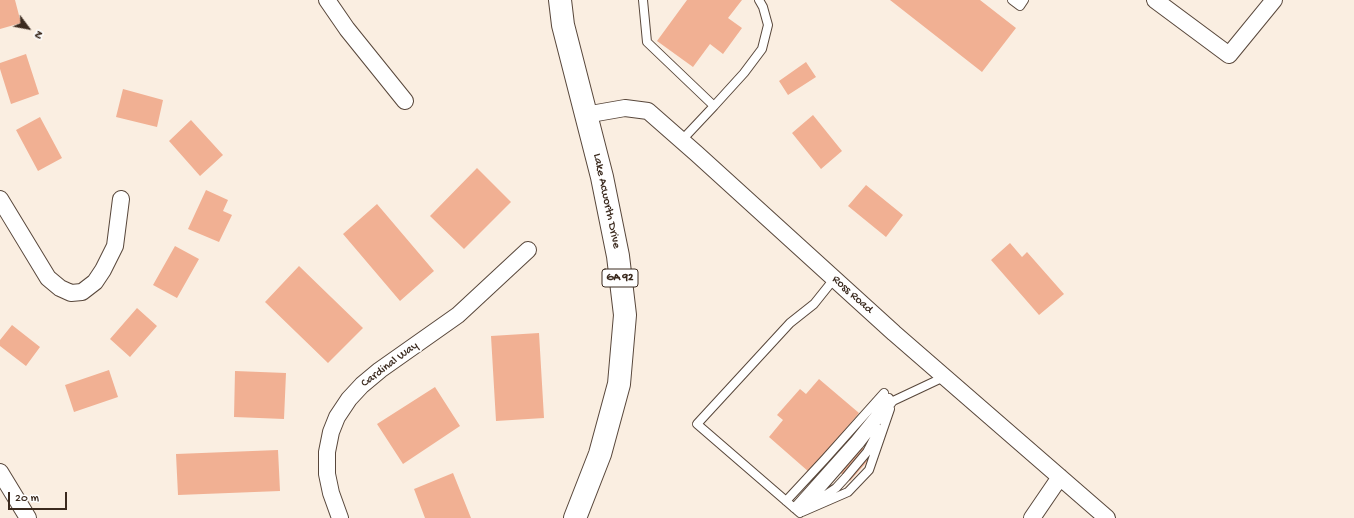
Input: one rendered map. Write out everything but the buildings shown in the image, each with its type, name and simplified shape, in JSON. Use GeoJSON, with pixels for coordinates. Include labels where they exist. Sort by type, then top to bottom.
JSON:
{"type":"FeatureCollection","features":[{"type":"Feature","properties":{"kind":"main road","name":"Lake Acworth Drive"},"geometry":{"type":"LineString","coordinates":[[560,0],[563,25],[602,177],[618,256],[625,315],[619,384],[600,454],[575,518]]}},
{"type":"Feature","properties":{"kind":"street"},"geometry":{"type":"LineString","coordinates":[[327,0],[347,29],[405,101]]}},
{"type":"Feature","properties":{"kind":"street"},"geometry":{"type":"LineString","coordinates":[[1154,0],[1229,55],[1274,0]]}},
{"type":"Feature","properties":{"kind":"street","name":"Ross Road"},"geometry":{"type":"LineString","coordinates":[[585,115],[625,108],[648,111],[944,377],[1107,518]]}},
{"type":"Feature","properties":{"kind":"street"},"geometry":{"type":"LineString","coordinates":[[0,199],[48,278],[60,288],[71,292],[82,292],[94,282],[103,270],[115,246],[121,199]]}},
{"type":"Feature","properties":{"kind":"street","name":"Cardinal Way"},"geometry":{"type":"LineString","coordinates":[[340,518],[331,493],[327,474],[327,452],[331,432],[349,399],[362,385],[380,370],[458,315],[528,250]]}},
{"type":"Feature","properties":{"kind":"street"},"geometry":{"type":"LineString","coordinates":[[0,472],[28,518]]}},
{"type":"Feature","properties":{"kind":"street"},"geometry":{"type":"LineString","coordinates":[[1032,518],[1060,477]]}},
{"type":"Feature","properties":{"kind":"lane"},"geometry":{"type":"LineString","coordinates":[[643,0],[647,42],[714,106]]}},
{"type":"Feature","properties":{"kind":"lane"},"geometry":{"type":"LineString","coordinates":[[682,140],[744,73],[762,49],[768,26],[763,7],[759,0]]}},
{"type":"Feature","properties":{"kind":"lane"},"geometry":{"type":"LineString","coordinates":[[1012,0],[1020,6],[1024,0]]}},
{"type":"Feature","properties":{"kind":"lane"},"geometry":{"type":"LineString","coordinates":[[797,511],[697,424],[790,323],[814,304],[834,279]]}},
{"type":"Feature","properties":{"kind":"lane"},"geometry":{"type":"LineString","coordinates":[[786,501],[825,459],[888,397],[944,377]]}},
{"type":"Feature","properties":{"kind":"lane"},"geometry":{"type":"LineString","coordinates":[[797,511],[859,445],[888,397]]}},
{"type":"Feature","properties":{"kind":"lane"},"geometry":{"type":"LineString","coordinates":[[797,511],[848,492],[869,470],[888,397]]}}]}
